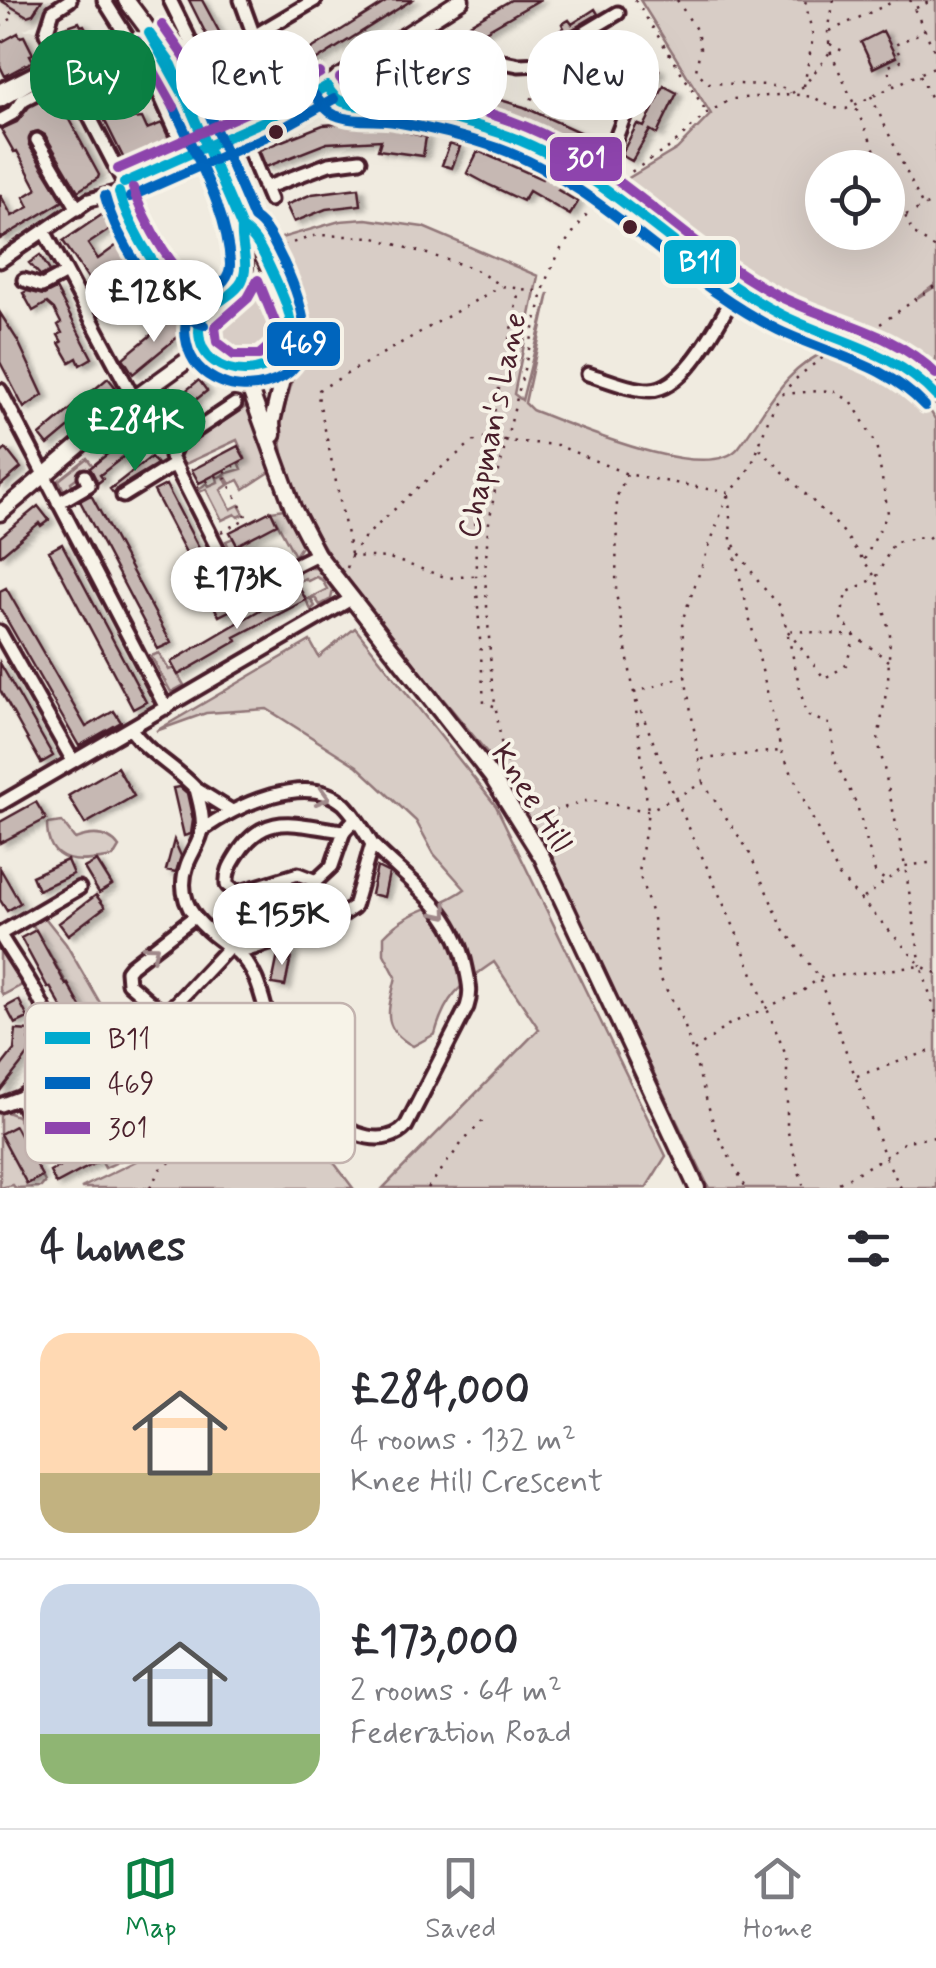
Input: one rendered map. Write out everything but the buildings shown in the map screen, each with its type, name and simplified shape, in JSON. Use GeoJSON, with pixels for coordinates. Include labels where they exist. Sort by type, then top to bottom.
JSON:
{"type":"FeatureCollection","features":[{"type":"Feature","properties":{"kind":"main road"},"geometry":{"type":"LineString","coordinates":[[126,0],[172,66],[242,228],[240,239],[246,263],[237,290]]}},
{"type":"Feature","properties":{"kind":"main road"},"geometry":{"type":"LineString","coordinates":[[234,135],[327,86],[461,0]]}},
{"type":"Feature","properties":{"kind":"main road"},"geometry":{"type":"LineString","coordinates":[[188,154],[122,187],[124,207],[181,296],[208,310]]}},
{"type":"Feature","properties":{"kind":"main road","name":"Knee Hill"},"geometry":{"type":"LineString","coordinates":[[242,228],[253,236],[290,320],[289,348],[272,422],[276,465]]}},
{"type":"Feature","properties":{"kind":"main road"},"geometry":{"type":"LineString","coordinates":[[282,298],[258,290],[237,290],[208,310],[199,332],[203,350],[218,364],[244,372],[265,371],[276,365],[289,348]]}},
{"type":"Feature","properties":{"kind":"main road"},"geometry":{"type":"LineString","coordinates":[[0,513],[132,401],[203,350]]}},
{"type":"Feature","properties":{"kind":"main road","name":"Knee Hill"},"geometry":{"type":"LineString","coordinates":[[244,372],[293,508],[317,554],[492,776],[542,857],[698,1188]]}},
{"type":"Feature","properties":{"kind":"street"},"geometry":{"type":"LineString","coordinates":[[46,30],[53,11],[70,0]]}},
{"type":"Feature","properties":{"kind":"street"},"geometry":{"type":"LineString","coordinates":[[104,0],[152,75],[175,135],[188,154]]}},
{"type":"Feature","properties":{"kind":"street"},"geometry":{"type":"LineString","coordinates":[[170,0],[234,135],[268,194],[329,164],[360,160]]}},
{"type":"Feature","properties":{"kind":"street"},"geometry":{"type":"LineString","coordinates":[[242,0],[254,36],[315,0]]}},
{"type":"Feature","properties":{"kind":"street"},"geometry":{"type":"LineString","coordinates":[[590,30],[618,13]]}},
{"type":"Feature","properties":{"kind":"street"},"geometry":{"type":"LineString","coordinates":[[0,90],[30,75]]}},
{"type":"Feature","properties":{"kind":"street"},"geometry":{"type":"LineString","coordinates":[[0,101],[30,85]]}},
{"type":"Feature","properties":{"kind":"street"},"geometry":{"type":"LineString","coordinates":[[327,86],[333,96],[346,103],[429,114],[539,148],[603,185],[738,291],[783,316],[910,370],[936,396]]}},
{"type":"Feature","properties":{"kind":"street"},"geometry":{"type":"LineString","coordinates":[[1,120],[30,95]]}},
{"type":"Feature","properties":{"kind":"street"},"geometry":{"type":"LineString","coordinates":[[0,261],[96,196],[122,187],[86,120]]}},
{"type":"Feature","properties":{"kind":"street"},"geometry":{"type":"LineString","coordinates":[[603,185],[622,120]]}},
{"type":"Feature","properties":{"kind":"street"},"geometry":{"type":"LineString","coordinates":[[37,140],[78,208]]}},
{"type":"Feature","properties":{"kind":"street"},"geometry":{"type":"LineString","coordinates":[[44,232],[132,401]]}},
{"type":"Feature","properties":{"kind":"street"},"geometry":{"type":"LineString","coordinates":[[24,280],[42,286],[66,273]]}},
{"type":"Feature","properties":{"kind":"street"},"geometry":{"type":"LineString","coordinates":[[588,374],[636,389],[655,390],[672,384],[686,371],[738,291]]}},
{"type":"Feature","properties":{"kind":"street"},"geometry":{"type":"LineString","coordinates":[[0,390],[166,708]]}},
{"type":"Feature","properties":{"kind":"street"},"geometry":{"type":"LineString","coordinates":[[124,496],[172,459],[177,444],[235,404]]}},
{"type":"Feature","properties":{"kind":"street"},"geometry":{"type":"LineString","coordinates":[[172,459],[234,582],[252,586],[317,554]]}},
{"type":"Feature","properties":{"kind":"street"},"geometry":{"type":"LineString","coordinates":[[58,502],[88,486],[85,476]]}},
{"type":"Feature","properties":{"kind":"street"},"geometry":{"type":"LineString","coordinates":[[0,804],[351,599]]}},
{"type":"Feature","properties":{"kind":"street"},"geometry":{"type":"LineString","coordinates":[[0,632],[73,761]]}},
{"type":"Feature","properties":{"kind":"street"},"geometry":{"type":"LineString","coordinates":[[130,728],[147,750],[196,790],[230,810]]}},
{"type":"Feature","properties":{"kind":"street"},"geometry":{"type":"LineString","coordinates":[[196,790],[202,830],[183,880],[185,902],[194,917],[234,950],[256,975],[266,1003]]}},
{"type":"Feature","properties":{"kind":"street"},"geometry":{"type":"LineString","coordinates":[[202,830],[230,810],[278,794],[314,792],[343,804],[372,844],[432,900],[461,941],[470,988],[466,1007],[406,1126],[389,1138],[355,1131]]}},
{"type":"Feature","properties":{"kind":"street"},"geometry":{"type":"LineString","coordinates":[[307,931],[316,881],[332,866],[344,831],[355,819]]}},
{"type":"Feature","properties":{"kind":"street"},"geometry":{"type":"LineString","coordinates":[[316,881],[298,874],[237,894],[230,891],[226,878],[245,842],[268,828],[292,822],[344,831]]}},
{"type":"Feature","properties":{"kind":"street"},"geometry":{"type":"LineString","coordinates":[[178,1003],[234,950],[307,931],[340,918],[354,907],[372,844]]}},
{"type":"Feature","properties":{"kind":"street"},"geometry":{"type":"LineString","coordinates":[[39,1003],[0,934],[79,888]]}},
{"type":"Feature","properties":{"kind":"street"},"geometry":{"type":"LineString","coordinates":[[151,1003],[132,989],[127,971],[194,917]]}},
{"type":"Feature","properties":{"kind":"street"},"geometry":{"type":"LineString","coordinates":[[0,1105],[25,1092]]}},
{"type":"Feature","properties":{"kind":"street"},"geometry":{"type":"LineString","coordinates":[[19,1098],[25,1109]]}},
{"type":"Feature","properties":{"kind":"path"},"geometry":{"type":"LineString","coordinates":[[36,9],[41,0]]}},
{"type":"Feature","properties":{"kind":"path"},"geometry":{"type":"LineString","coordinates":[[635,0],[706,113]]}},
{"type":"Feature","properties":{"kind":"path"},"geometry":{"type":"LineString","coordinates":[[677,0],[697,31],[700,48],[696,71],[709,83],[768,85],[788,89],[790,94]]}},
{"type":"Feature","properties":{"kind":"path"},"geometry":{"type":"LineString","coordinates":[[804,86],[813,37],[805,0]]}},
{"type":"Feature","properties":{"kind":"path"},"geometry":{"type":"LineString","coordinates":[[834,0],[828,32],[830,52],[875,150]]}},
{"type":"Feature","properties":{"kind":"path"},"geometry":{"type":"LineString","coordinates":[[828,32],[897,0]]}},
{"type":"Feature","properties":{"kind":"path"},"geometry":{"type":"LineString","coordinates":[[910,0],[936,54]]}},
{"type":"Feature","properties":{"kind":"path"},"geometry":{"type":"LineString","coordinates":[[915,8],[932,0]]}},
{"type":"Feature","properties":{"kind":"path"},"geometry":{"type":"LineString","coordinates":[[0,26],[8,21],[6,12]]}},
{"type":"Feature","properties":{"kind":"path"},"geometry":{"type":"LineString","coordinates":[[894,86],[887,67],[902,60],[895,45],[926,30]]}},
{"type":"Feature","properties":{"kind":"path"},"geometry":{"type":"LineString","coordinates":[[828,43],[844,52]]}},
{"type":"Feature","properties":{"kind":"path"},"geometry":{"type":"LineString","coordinates":[[790,94],[804,86],[830,52]]}},
{"type":"Feature","properties":{"kind":"path"},"geometry":{"type":"LineString","coordinates":[[618,180],[674,145],[706,113],[732,99],[790,94],[813,97],[840,110],[936,66]]}},
{"type":"Feature","properties":{"kind":"path"},"geometry":{"type":"LineString","coordinates":[[919,74],[936,110]]}},
{"type":"Feature","properties":{"kind":"path"},"geometry":{"type":"LineString","coordinates":[[871,96],[923,207]]}},
{"type":"Feature","properties":{"kind":"path"},"geometry":{"type":"LineString","coordinates":[[513,138],[527,105]]}},
{"type":"Feature","properties":{"kind":"path","name":"Chapman's Lane"},"geometry":{"type":"LineString","coordinates":[[603,185],[561,249],[543,292],[488,528],[485,575],[495,706],[503,754],[532,818],[589,800],[648,811]]}},
{"type":"Feature","properties":{"kind":"path"},"geometry":{"type":"LineString","coordinates":[[905,216],[936,201]]}},
{"type":"Feature","properties":{"kind":"path"},"geometry":{"type":"LineString","coordinates":[[905,218],[913,232],[936,249]]}},
{"type":"Feature","properties":{"kind":"path"},"geometry":{"type":"LineString","coordinates":[[272,250],[317,234],[372,237],[474,268],[501,286],[543,292]]}},
{"type":"Feature","properties":{"kind":"path"},"geometry":{"type":"LineString","coordinates":[[351,556],[317,391],[501,286]]}},
{"type":"Feature","properties":{"kind":"path"},"geometry":{"type":"LineString","coordinates":[[857,345],[865,334],[935,288]]}},
{"type":"Feature","properties":{"kind":"path"},"geometry":{"type":"LineString","coordinates":[[495,706],[484,703],[475,507],[519,290]]}},
{"type":"Feature","properties":{"kind":"path"},"geometry":{"type":"LineString","coordinates":[[832,352],[820,358],[782,394],[747,476],[728,493],[682,620],[685,676],[703,783],[748,850],[782,926],[819,978],[884,1157],[900,1188]]}},
{"type":"Feature","properties":{"kind":"path"},"geometry":{"type":"LineString","coordinates":[[782,394],[832,390],[852,402],[876,444],[888,513],[862,563]]}},
{"type":"Feature","properties":{"kind":"path"},"geometry":{"type":"LineString","coordinates":[[132,401],[172,459]]}},
{"type":"Feature","properties":{"kind":"path"},"geometry":{"type":"LineString","coordinates":[[337,581],[364,538],[472,442],[490,436],[557,445],[627,474],[728,493]]}},
{"type":"Feature","properties":{"kind":"path"},"geometry":{"type":"LineString","coordinates":[[760,448],[842,529],[876,578],[890,634],[878,740],[921,966],[936,1014]]}},
{"type":"Feature","properties":{"kind":"path"},"geometry":{"type":"LineString","coordinates":[[187,492],[235,466]]}},
{"type":"Feature","properties":{"kind":"path"},"geometry":{"type":"LineString","coordinates":[[211,538],[247,518],[223,473]]}},
{"type":"Feature","properties":{"kind":"path"},"geometry":{"type":"LineString","coordinates":[[627,474],[617,496],[616,593],[634,693],[648,811],[640,873],[653,918],[659,976],[683,1020],[716,1132],[746,1188]]}},
{"type":"Feature","properties":{"kind":"path"},"geometry":{"type":"LineString","coordinates":[[728,493],[731,540],[781,750],[839,876],[921,966],[936,973]]}},
{"type":"Feature","properties":{"kind":"path"},"geometry":{"type":"LineString","coordinates":[[889,661],[855,636],[840,619],[846,593],[876,578],[894,542],[928,536],[936,546]]}},
{"type":"Feature","properties":{"kind":"path"},"geometry":{"type":"LineString","coordinates":[[731,540],[780,606],[806,715],[832,725],[834,759],[857,806],[876,872],[886,880]]}},
{"type":"Feature","properties":{"kind":"path"},"geometry":{"type":"LineString","coordinates":[[351,556],[389,558],[448,578],[485,575]]}},
{"type":"Feature","properties":{"kind":"path"},"geometry":{"type":"LineString","coordinates":[[787,630],[855,636]]}},
{"type":"Feature","properties":{"kind":"path"},"geometry":{"type":"LineString","coordinates":[[787,630],[825,678],[846,665],[855,636]]}},
{"type":"Feature","properties":{"kind":"path"},"geometry":{"type":"LineString","coordinates":[[634,693],[685,676]]}},
{"type":"Feature","properties":{"kind":"path"},"geometry":{"type":"LineString","coordinates":[[634,693],[787,1058],[787,1129],[804,1188]]}},
{"type":"Feature","properties":{"kind":"path"},"geometry":{"type":"LineString","coordinates":[[701,759],[781,750]]}},
{"type":"Feature","properties":{"kind":"path"},"geometry":{"type":"LineString","coordinates":[[648,811],[703,783]]}},
{"type":"Feature","properties":{"kind":"path"},"geometry":{"type":"LineString","coordinates":[[863,898],[905,866],[936,862]]}},
{"type":"Feature","properties":{"kind":"path"},"geometry":{"type":"LineString","coordinates":[[693,1052],[728,1026],[803,991],[819,978],[921,966]]}},
{"type":"Feature","properties":{"kind":"path"},"geometry":{"type":"LineString","coordinates":[[854,1078],[936,1049]]}},
{"type":"Feature","properties":{"kind":"path"},"geometry":{"type":"LineString","coordinates":[[428,1188],[460,1144],[487,1116]]}},
{"type":"Feature","properties":{"kind":"path"},"geometry":{"type":"LineString","coordinates":[[830,1188],[906,1140],[936,1137]]}},
{"type":"Feature","properties":{"kind":"path"},"geometry":{"type":"LineString","coordinates":[[150,1188],[160,1170],[170,1163]]}},
{"type":"Feature","properties":{"kind":"shaded area"},"geometry":{"type":"Polygon","coordinates":[[[0,0],[52,0],[37,23],[23,30],[30,30],[30,79],[9,90],[0,73],[0,0]]]}},
{"type":"Feature","properties":{"kind":"shaded area"},"geometry":{"type":"Polygon","coordinates":[[[640,0],[936,0],[936,284],[917,298],[936,286],[936,371],[909,350],[868,335],[871,329],[863,333],[828,320],[765,288],[707,249],[622,182],[677,149],[711,114],[640,0]]]}},
{"type":"Feature","properties":{"kind":"shaded area"},"geometry":{"type":"Polygon","coordinates":[[[30,90],[30,120],[156,120],[156,92],[178,147],[100,179],[62,205],[41,166],[50,160],[13,99],[30,90]]]}},
{"type":"Feature","properties":{"kind":"shaded area"},"geometry":{"type":"Polygon","coordinates":[[[366,219],[423,227],[538,276],[514,394],[522,400],[549,293],[525,403],[532,410],[607,439],[671,456],[699,460],[723,457],[739,447],[787,379],[828,351],[903,383],[927,406],[936,421],[936,1188],[709,1188],[560,878],[499,767],[343,577],[299,506],[284,460],[279,427],[305,337],[304,320],[274,240],[340,221],[366,219]]]}},
{"type":"Feature","properties":{"kind":"shaded area"},"geometry":{"type":"Polygon","coordinates":[[[250,297],[274,306],[285,334],[282,346],[264,361],[236,362],[221,356],[228,351],[212,320],[233,301],[250,297]]]}},
{"type":"Feature","properties":{"kind":"shaded area"},"geometry":{"type":"Polygon","coordinates":[[[247,406],[270,472],[244,489],[239,480],[230,484],[224,474],[242,469],[239,462],[245,458],[237,440],[181,466],[180,455],[185,447],[247,406]]]}},
{"type":"Feature","properties":{"kind":"shaded area"},"geometry":{"type":"Polygon","coordinates":[[[87,458],[93,466],[71,482],[74,490],[66,495],[59,480],[87,458]]]}},
{"type":"Feature","properties":{"kind":"shaded area"},"geometry":{"type":"Polygon","coordinates":[[[223,475],[228,485],[221,490],[231,509],[239,505],[244,514],[222,520],[206,489],[196,491],[207,483],[209,486],[218,482],[217,478],[223,475]]]}},
{"type":"Feature","properties":{"kind":"shaded area"},"geometry":{"type":"Polygon","coordinates":[[[284,509],[302,545],[295,556],[271,511],[284,509]]]}},
{"type":"Feature","properties":{"kind":"shaded area"},"geometry":{"type":"Polygon","coordinates":[[[233,538],[254,578],[241,574],[234,565],[226,541],[233,538]]]}},
{"type":"Feature","properties":{"kind":"shaded area"},"geometry":{"type":"Polygon","coordinates":[[[306,568],[316,568],[333,590],[331,599],[320,605],[315,598],[311,600],[315,606],[311,610],[306,600],[327,589],[322,580],[316,577],[276,584],[306,568]]]}},
{"type":"Feature","properties":{"kind":"shaded area"},"geometry":{"type":"Polygon","coordinates":[[[294,585],[238,614],[244,596],[272,586],[294,585]]]}},
{"type":"Feature","properties":{"kind":"shaded area"},"geometry":{"type":"Polygon","coordinates":[[[355,628],[496,806],[666,1156],[646,1188],[383,1188],[539,1029],[494,962],[456,992],[444,1009],[435,1034],[413,1046],[395,1032],[389,1009],[396,977],[384,954],[384,936],[415,913],[465,889],[434,854],[416,821],[357,766],[267,709],[206,713],[156,731],[310,641],[319,657],[355,628]]]}},
{"type":"Feature","properties":{"kind":"shaded area"},"geometry":{"type":"Polygon","coordinates":[[[159,653],[184,685],[171,692],[151,656],[159,653]]]}},
{"type":"Feature","properties":{"kind":"shaded area"},"geometry":{"type":"Polygon","coordinates":[[[62,822],[75,839],[99,835],[119,847],[113,857],[68,859],[59,855],[48,838],[47,824],[62,822]]]}},
{"type":"Feature","properties":{"kind":"shaded area"},"geometry":{"type":"Polygon","coordinates":[[[46,919],[66,944],[100,1003],[78,1003],[31,922],[46,919]]]}},
{"type":"Feature","properties":{"kind":"shaded area"},"geometry":{"type":"Polygon","coordinates":[[[0,949],[22,985],[3,995],[0,990],[0,949]]]}},
{"type":"Feature","properties":{"kind":"shaded area"},"geometry":{"type":"Polygon","coordinates":[[[0,1112],[17,1116],[25,1131],[25,1139],[15,1127],[27,1184],[42,1176],[45,1182],[41,1187],[0,1188],[0,1112]]]}},
{"type":"Feature","properties":{"kind":"shaded area"},"geometry":{"type":"Polygon","coordinates":[[[132,1163],[334,1163],[353,1188],[81,1188],[132,1163]]]}},
{"type":"Feature","properties":{"kind":"tunnel"},"geometry":{"type":"LineString","coordinates":[[190,153],[224,139]]}},
{"type":"Feature","properties":{"kind":"transit line","name":"301"},"geometry":{"type":"LineString","coordinates":[[162,25],[176,45]]}},
{"type":"Feature","properties":{"kind":"transit line","name":"B11"},"geometry":{"type":"LineString","coordinates":[[156,43],[176,75]]}},
{"type":"Feature","properties":{"kind":"transit line","name":"B11"},"geometry":{"type":"LineString","coordinates":[[156,46],[176,81]]}},
{"type":"Feature","properties":{"kind":"transit line","name":"301"},"geometry":{"type":"LineString","coordinates":[[118,169],[259,107],[320,73]]}},
{"type":"Feature","properties":{"kind":"transit line","name":"301"},"geometry":{"type":"LineString","coordinates":[[156,75],[174,107]]}},
{"type":"Feature","properties":{"kind":"transit line","name":"B11"},"geometry":{"type":"LineString","coordinates":[[327,86],[335,97],[349,104],[396,107],[462,121],[539,149],[576,169],[746,294],[782,315],[883,357],[936,396]]}},
{"type":"Feature","properties":{"kind":"transit line","name":"B11"},"geometry":{"type":"LineString","coordinates":[[124,183],[266,120],[327,86]]}},
{"type":"Feature","properties":{"kind":"transit line","name":"469"},"geometry":{"type":"LineString","coordinates":[[130,197],[272,134],[334,99]]}},
{"type":"Feature","properties":{"kind":"transit line","name":"469"},"geometry":{"type":"LineString","coordinates":[[319,100],[335,115],[448,133],[537,165],[607,210],[742,310],[778,330],[875,370],[925,406]]}},
{"type":"Feature","properties":{"kind":"transit line","name":"469"},"geometry":{"type":"LineString","coordinates":[[174,107],[176,111]]}},
{"type":"Feature","properties":{"kind":"transit line","name":"469"},"geometry":{"type":"LineString","coordinates":[[180,120],[217,204],[230,264],[222,283],[188,314],[185,327],[189,351],[199,368],[221,382],[243,387],[266,384],[285,375],[297,363],[303,348],[302,313],[283,261],[268,232],[254,218],[212,120]]}},
{"type":"Feature","properties":{"kind":"transit line","name":"B11"},"geometry":{"type":"LineString","coordinates":[[195,120],[242,228]]}},
{"type":"Feature","properties":{"kind":"transit line","name":"B11"},"geometry":{"type":"LineString","coordinates":[[195,120],[242,228]]}},
{"type":"Feature","properties":{"kind":"transit line","name":"301"},"geometry":{"type":"LineString","coordinates":[[507,120],[583,157],[744,276],[793,303],[879,336],[919,359],[936,374]]}},
{"type":"Feature","properties":{"kind":"transit line","name":"301"},"geometry":{"type":"LineString","coordinates":[[133,188],[144,217],[174,265],[186,279],[210,295]]}},
{"type":"Feature","properties":{"kind":"transit line","name":"B11"},"geometry":{"type":"LineString","coordinates":[[119,192],[152,261],[179,292],[207,310]]}},
{"type":"Feature","properties":{"kind":"transit line","name":"469"},"geometry":{"type":"LineString","coordinates":[[105,196],[119,232],[142,272],[171,305],[204,325]]}},
{"type":"Feature","properties":{"kind":"transit line","name":"B11"},"geometry":{"type":"LineString","coordinates":[[242,228],[265,257],[286,303],[291,329],[287,347],[276,360],[245,371],[214,362],[203,349],[199,332],[204,315],[242,281],[242,228]]}},
{"type":"Feature","properties":{"kind":"transit line","name":"301"},"geometry":{"type":"LineString","coordinates":[[258,280],[275,322],[274,342],[259,355],[234,355],[217,342],[215,327],[248,298],[258,280]]}}]}
